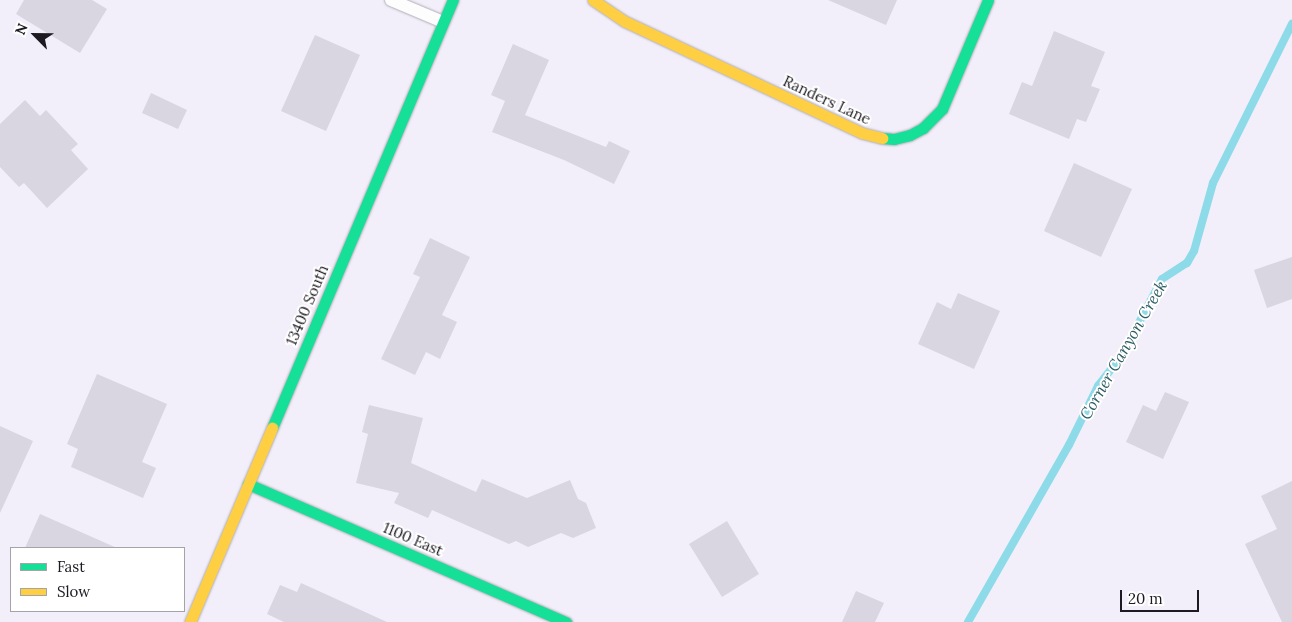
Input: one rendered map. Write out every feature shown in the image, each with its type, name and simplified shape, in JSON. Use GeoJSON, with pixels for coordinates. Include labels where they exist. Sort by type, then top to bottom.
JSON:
{"type":"FeatureCollection","features":[{"type":"Feature","properties":{"kind":"street","name":"13400 South"},"geometry":{"type":"LineString","coordinates":[[190,622],[453,0]]}},
{"type":"Feature","properties":{"kind":"street","name":"Randers Lane"},"geometry":{"type":"LineString","coordinates":[[593,0],[624,20],[862,133],[878,138],[894,139],[910,135],[923,128],[942,109],[988,0]]}},
{"type":"Feature","properties":{"kind":"street","name":"1100 East"},"geometry":{"type":"LineString","coordinates":[[248,484],[566,622]]}},
{"type":"Feature","properties":{"kind":"lane"},"geometry":{"type":"LineString","coordinates":[[391,0],[443,22]]}},
{"type":"Feature","properties":{"kind":"building"},"geometry":{"type":"Polygon","coordinates":[[[24,0],[92,0],[107,9],[80,53],[16,14],[24,0]]]}},
{"type":"Feature","properties":{"kind":"building"},"geometry":{"type":"Polygon","coordinates":[[[828,0],[897,0],[886,25],[828,0]]]}},
{"type":"Feature","properties":{"kind":"building"},"geometry":{"type":"Polygon","coordinates":[[[1054,31],[1105,52],[1091,86],[1100,89],[1086,122],[1077,119],[1069,139],[1009,114],[1022,82],[1032,86],[1054,31]]]}},
{"type":"Feature","properties":{"kind":"building"},"geometry":{"type":"Polygon","coordinates":[[[315,35],[360,55],[326,131],[281,111],[315,35]]]}},
{"type":"Feature","properties":{"kind":"building"},"geometry":{"type":"Polygon","coordinates":[[[513,44],[549,60],[525,115],[606,147],[609,141],[630,151],[614,184],[564,160],[492,132],[505,101],[491,95],[513,44]]]}},
{"type":"Feature","properties":{"kind":"building"},"geometry":{"type":"Polygon","coordinates":[[[151,93],[187,110],[178,129],[142,113],[151,93]]]}},
{"type":"Feature","properties":{"kind":"building"},"geometry":{"type":"Polygon","coordinates":[[[25,100],[40,116],[46,110],[78,144],[71,150],[88,169],[47,208],[24,183],[19,187],[0,167],[0,124],[25,100]]]}},
{"type":"Feature","properties":{"kind":"building"},"geometry":{"type":"Polygon","coordinates":[[[1074,163],[1132,189],[1101,257],[1044,231],[1074,163]]]}},
{"type":"Feature","properties":{"kind":"building"},"geometry":{"type":"Polygon","coordinates":[[[430,238],[470,257],[442,315],[457,322],[440,359],[426,352],[415,375],[381,359],[420,277],[413,274],[430,238]]]}},
{"type":"Feature","properties":{"kind":"building"},"geometry":{"type":"Polygon","coordinates":[[[1292,257],[1292,299],[1267,308],[1254,270],[1292,257]]]}},
{"type":"Feature","properties":{"kind":"building"},"geometry":{"type":"Polygon","coordinates":[[[958,293],[1000,311],[974,369],[918,344],[937,302],[951,309],[958,293]]]}},
{"type":"Feature","properties":{"kind":"building"},"geometry":{"type":"Polygon","coordinates":[[[97,374],[167,404],[142,462],[156,468],[143,498],[71,467],[78,449],[67,444],[97,374]]]}},
{"type":"Feature","properties":{"kind":"building"},"geometry":{"type":"Polygon","coordinates":[[[1165,392],[1189,402],[1163,459],[1126,442],[1143,405],[1156,411],[1165,392]]]}},
{"type":"Feature","properties":{"kind":"building"},"geometry":{"type":"Polygon","coordinates":[[[369,405],[423,418],[411,463],[476,492],[482,479],[527,498],[570,480],[578,499],[586,503],[596,528],[573,538],[561,533],[528,547],[516,541],[509,544],[432,510],[428,518],[394,503],[399,493],[356,483],[368,434],[362,432],[369,405]]]}},
{"type":"Feature","properties":{"kind":"building"},"geometry":{"type":"Polygon","coordinates":[[[0,426],[33,441],[0,513],[0,426]]]}},
{"type":"Feature","properties":{"kind":"building"},"geometry":{"type":"Polygon","coordinates":[[[1292,481],[1292,622],[1282,622],[1245,544],[1277,529],[1261,496],[1292,481]]]}},
{"type":"Feature","properties":{"kind":"building"},"geometry":{"type":"Polygon","coordinates":[[[40,514],[115,547],[25,547],[40,514]]]}},
{"type":"Feature","properties":{"kind":"building"},"geometry":{"type":"Polygon","coordinates":[[[727,521],[759,574],[722,597],[689,544],[727,521]]]}},
{"type":"Feature","properties":{"kind":"building"},"geometry":{"type":"Polygon","coordinates":[[[301,583],[387,622],[284,622],[267,614],[280,585],[297,592],[301,583]]]}},
{"type":"Feature","properties":{"kind":"building"},"geometry":{"type":"Polygon","coordinates":[[[856,591],[884,603],[875,622],[842,622],[856,591]]]}},
{"type":"Feature","properties":{"kind":"waterway","name":"Corner Canyon Creek"},"geometry":{"type":"LineString","coordinates":[[968,622],[1069,445],[1098,386],[1121,357],[1162,279],[1187,263],[1194,251],[1213,183],[1292,24]]}},
{"type":"Feature","properties":{"kind":"traffic: fast"},"geometry":{"type":"LineString","coordinates":[[272,428],[453,0]]}},
{"type":"Feature","properties":{"kind":"traffic: fast"},"geometry":{"type":"LineString","coordinates":[[882,138],[894,139],[910,135],[923,128],[942,109],[988,0]]}},
{"type":"Feature","properties":{"kind":"traffic: fast"},"geometry":{"type":"LineString","coordinates":[[248,484],[566,622]]}},
{"type":"Feature","properties":{"kind":"traffic: slow"},"geometry":{"type":"LineString","coordinates":[[593,0],[624,21],[862,133],[882,138]]}},
{"type":"Feature","properties":{"kind":"traffic: slow"},"geometry":{"type":"LineString","coordinates":[[190,622],[272,428]]}}]}
